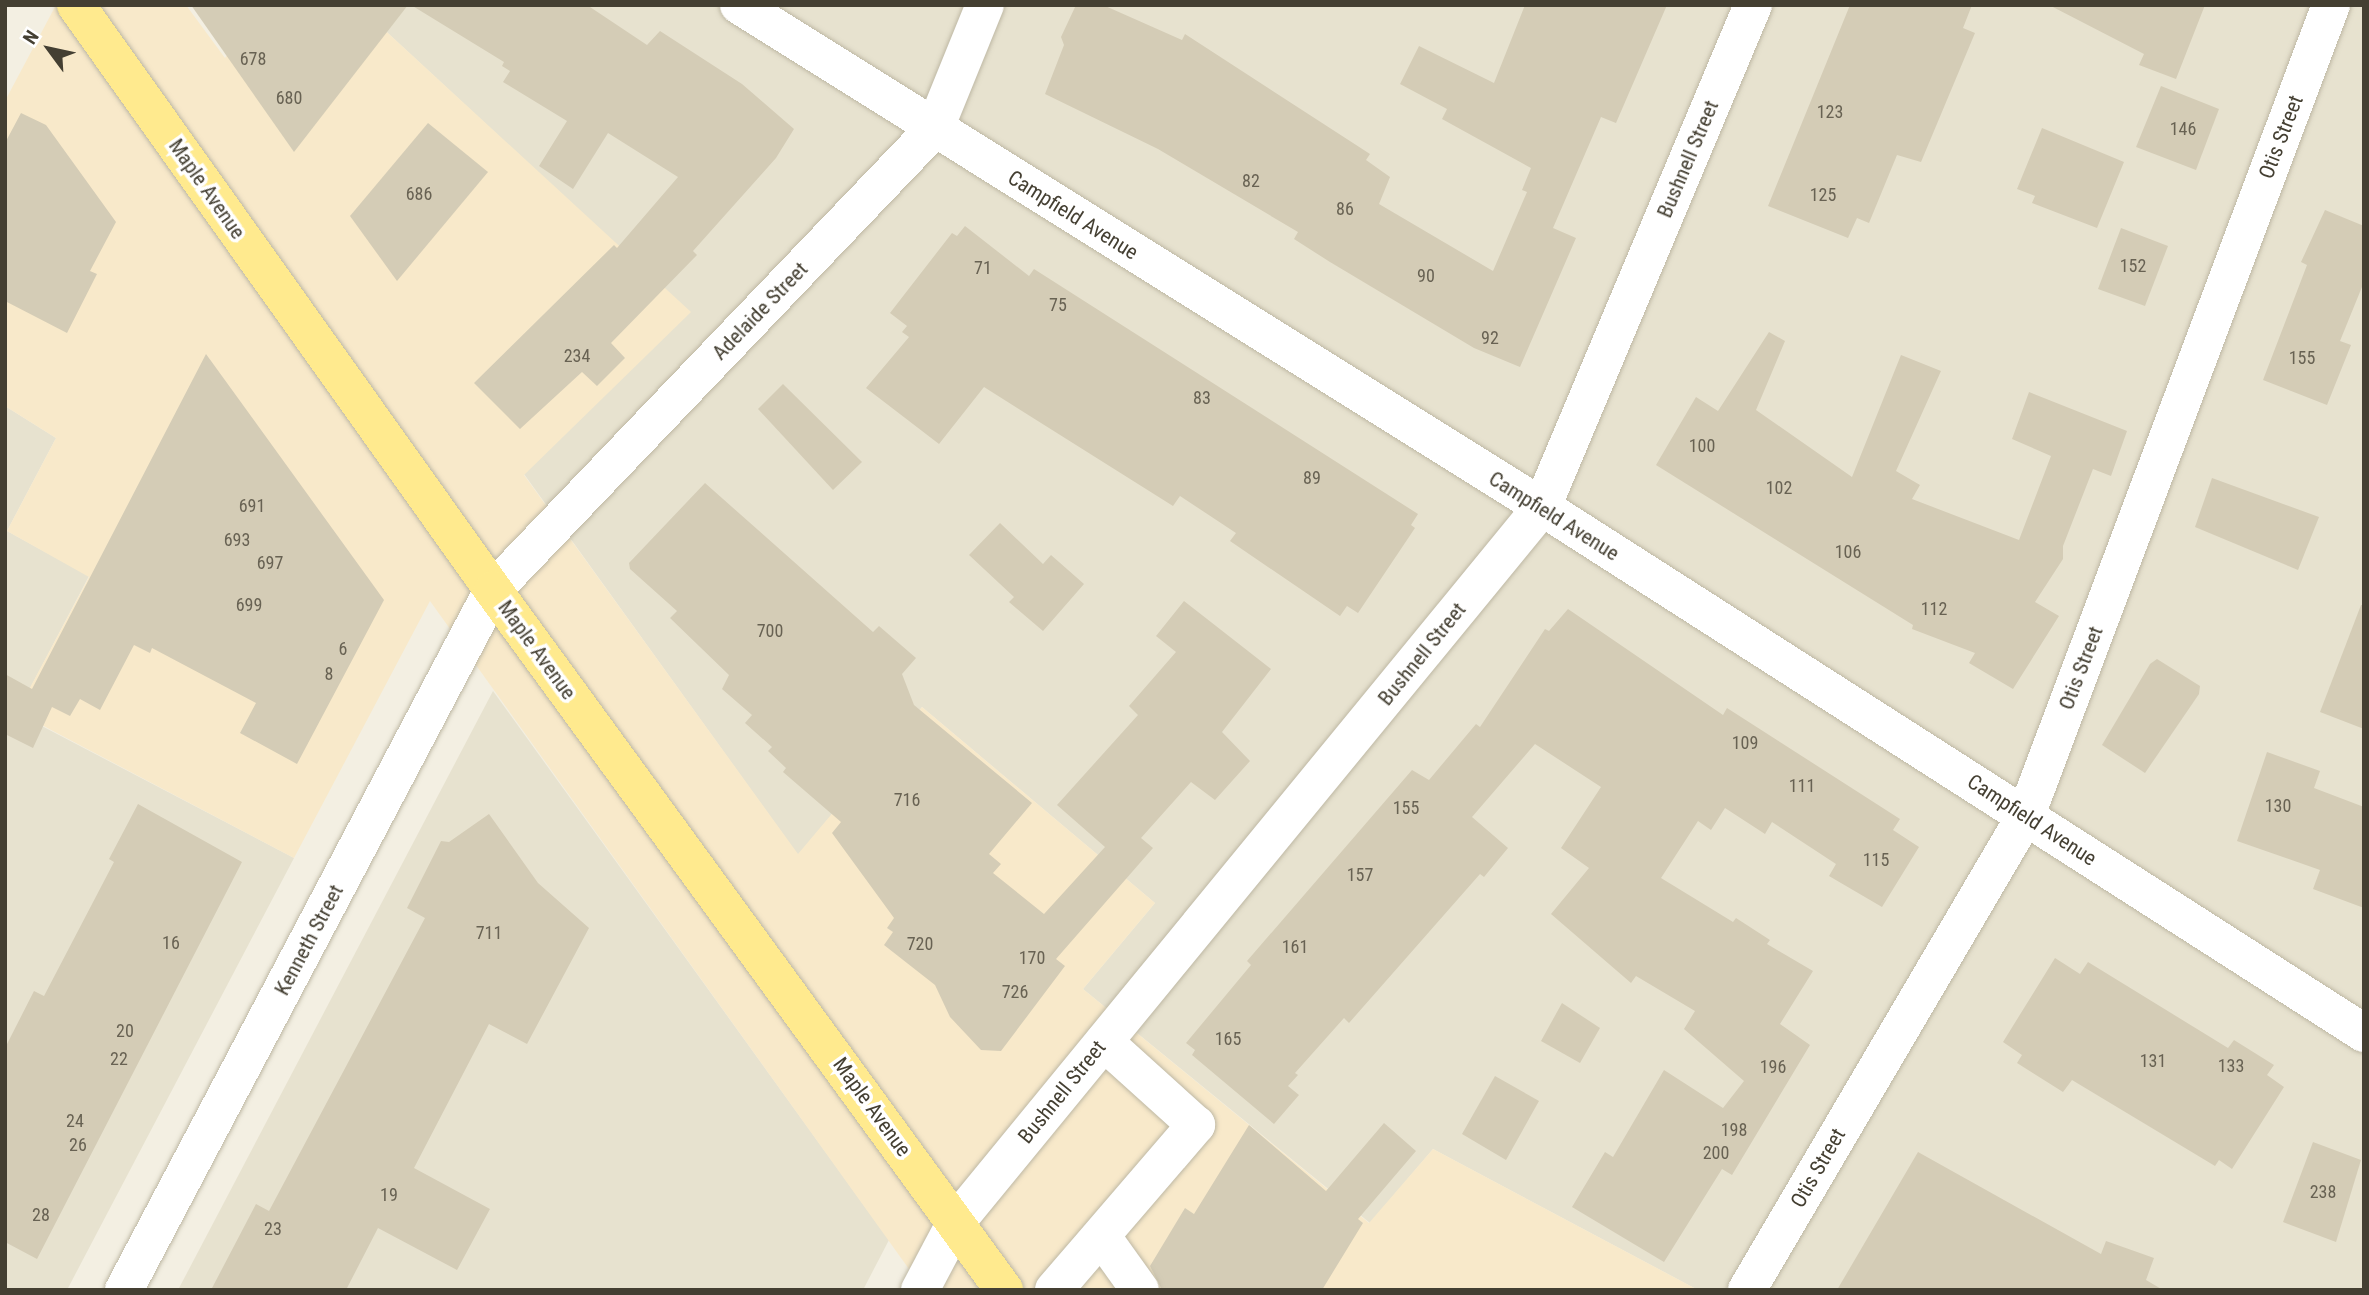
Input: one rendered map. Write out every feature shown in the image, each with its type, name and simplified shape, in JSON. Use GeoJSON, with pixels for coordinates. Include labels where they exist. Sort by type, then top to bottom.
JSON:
{"type":"FeatureCollection","features":[{"type":"Feature","properties":{"kind":"main road","name":"Maple Avenue"},"geometry":{"type":"LineString","coordinates":[[76,5],[493,590],[1004,1290]]}},
{"type":"Feature","properties":{"kind":"street","name":"Campfield Avenue"},"geometry":{"type":"LineString","coordinates":[[739,5],[1542,507],[2364,1033]]}},
{"type":"Feature","properties":{"kind":"street","name":"Adelaide Street"},"geometry":{"type":"LineString","coordinates":[[493,590],[935,128],[985,5]]}},
{"type":"Feature","properties":{"kind":"street","name":"Bushnell Street"},"geometry":{"type":"LineString","coordinates":[[920,1290],[956,1222],[1542,507],[1753,5]]}},
{"type":"Feature","properties":{"kind":"street","name":"Otis Street"},"geometry":{"type":"LineString","coordinates":[[1747,1290],[2026,815],[2331,5]]}},
{"type":"Feature","properties":{"kind":"street","name":"Kenneth Street"},"geometry":{"type":"LineString","coordinates":[[124,1290],[493,590]]}},
{"type":"Feature","properties":{"kind":"street"},"geometry":{"type":"LineString","coordinates":[[1054,1290],[1196,1125],[1104,1042]]}},
{"type":"Feature","properties":{"kind":"street"},"geometry":{"type":"LineString","coordinates":[[1102,1237],[1140,1290]]}},
{"type":"Feature","properties":{"kind":"shaded area"},"geometry":{"type":"Polygon","coordinates":[[[56,5],[186,5],[225,58],[263,5],[377,23],[691,312],[524,475],[798,854],[922,707],[1155,903],[1083,989],[1369,1223],[1433,1149],[1698,1290],[924,1290],[430,601],[294,858],[17,712],[89,577],[7,531],[56,438],[5,406],[5,101],[56,5]]]}},
{"type":"Feature","properties":{"kind":"shaded area"},"geometry":{"type":"Polygon","coordinates":[[[371,5],[2364,5],[2364,1290],[1698,1290],[1433,1149],[1370,1223],[1083,989],[1155,903],[922,707],[798,855],[524,474],[608,237],[377,23],[371,5]]]}},
{"type":"Feature","properties":{"kind":"shaded area"},"geometry":{"type":"Polygon","coordinates":[[[5,406],[56,438],[7,531],[89,576],[17,713],[294,858],[67,1290],[5,1290],[5,406]]]}},
{"type":"Feature","properties":{"kind":"shaded area"},"geometry":{"type":"Polygon","coordinates":[[[493,691],[889,1240],[863,1290],[178,1290],[493,691]]]}},
{"type":"Feature","properties":{"kind":"building"},"geometry":{"type":"Polygon","coordinates":[[[191,5],[408,5],[294,152],[191,5]]]}},
{"type":"Feature","properties":{"kind":"building"},"geometry":{"type":"Polygon","coordinates":[[[411,5],[587,5],[647,45],[660,31],[742,84],[794,129],[776,158],[693,251],[697,255],[611,343],[625,358],[597,386],[582,372],[520,429],[474,383],[614,245],[617,248],[678,177],[608,133],[573,189],[539,166],[567,121],[503,82],[510,71],[502,66],[504,62],[411,5]]]}},
{"type":"Feature","properties":{"kind":"building"},"geometry":{"type":"Polygon","coordinates":[[[1076,5],[1103,5],[1182,40],[1185,34],[1370,154],[1366,160],[1390,177],[1379,204],[1493,271],[1527,192],[1522,190],[1531,168],[1442,119],[1447,109],[1400,84],[1419,46],[1494,83],[1525,5],[1667,5],[1616,123],[1601,117],[1553,228],[1576,238],[1520,367],[1474,348],[1330,262],[1294,239],[1298,232],[1158,149],[1045,94],[1064,45],[1061,37],[1076,5]]]}},
{"type":"Feature","properties":{"kind":"building"},"geometry":{"type":"Polygon","coordinates":[[[1850,5],[1972,5],[1963,28],[1975,33],[1921,162],[1897,155],[1869,223],[1857,218],[1848,238],[1768,206],[1850,5]]]}},
{"type":"Feature","properties":{"kind":"building"},"geometry":{"type":"Polygon","coordinates":[[[2049,5],[2205,5],[2176,79],[2139,65],[2144,54],[2049,5]]]}},
{"type":"Feature","properties":{"kind":"building"},"geometry":{"type":"Polygon","coordinates":[[[2161,86],[2219,109],[2196,170],[2136,147],[2161,86]]]}},
{"type":"Feature","properties":{"kind":"building"},"geometry":{"type":"Polygon","coordinates":[[[21,113],[46,125],[116,222],[90,271],[97,274],[67,333],[5,301],[5,143],[21,113]]]}},
{"type":"Feature","properties":{"kind":"building"},"geometry":{"type":"Polygon","coordinates":[[[428,123],[488,172],[397,281],[350,216],[428,123]]]}},
{"type":"Feature","properties":{"kind":"building"},"geometry":{"type":"Polygon","coordinates":[[[2042,128],[2124,162],[2097,228],[2032,203],[2035,196],[2017,189],[2042,128]]]}},
{"type":"Feature","properties":{"kind":"building"},"geometry":{"type":"Polygon","coordinates":[[[2325,210],[2364,226],[2364,282],[2340,341],[2351,345],[2327,405],[2263,380],[2307,265],[2301,262],[2325,210]]]}},
{"type":"Feature","properties":{"kind":"building"},"geometry":{"type":"Polygon","coordinates":[[[965,226],[1029,276],[1034,269],[1418,514],[1411,525],[1415,528],[1358,613],[1347,606],[1340,616],[1230,541],[1236,533],[1180,496],[1173,506],[984,387],[939,444],[866,388],[909,337],[902,332],[907,326],[890,313],[952,233],[957,236],[965,226]]]}},
{"type":"Feature","properties":{"kind":"building"},"geometry":{"type":"Polygon","coordinates":[[[2121,228],[2168,246],[2145,306],[2098,289],[2121,228]]]}},
{"type":"Feature","properties":{"kind":"building"},"geometry":{"type":"Polygon","coordinates":[[[1769,332],[1785,341],[1756,410],[1852,477],[1901,355],[1941,371],[1896,471],[1920,485],[1912,499],[2019,540],[2051,456],[2012,439],[2029,392],[2127,431],[2111,476],[2093,469],[2063,546],[2063,559],[2035,602],[2059,616],[2013,689],[1969,663],[1975,653],[1912,629],[1913,625],[1656,465],[1696,397],[1718,411],[1769,332]]]}},
{"type":"Feature","properties":{"kind":"building"},"geometry":{"type":"Polygon","coordinates":[[[206,354],[384,600],[297,764],[240,733],[256,703],[152,648],[150,653],[134,645],[100,710],[80,699],[70,716],[52,707],[33,748],[5,734],[5,674],[32,689],[206,354]]]}},
{"type":"Feature","properties":{"kind":"building"},"geometry":{"type":"Polygon","coordinates":[[[783,384],[862,462],[833,490],[758,409],[783,384]]]}},
{"type":"Feature","properties":{"kind":"building"},"geometry":{"type":"Polygon","coordinates":[[[2212,478],[2319,517],[2298,570],[2195,527],[2212,478]]]}},
{"type":"Feature","properties":{"kind":"building"},"geometry":{"type":"Polygon","coordinates":[[[705,483],[873,632],[879,626],[916,658],[902,674],[914,705],[1032,803],[989,854],[1001,864],[993,873],[1044,914],[1105,847],[1057,805],[1138,715],[1129,706],[1176,652],[1156,636],[1184,601],[1271,669],[1222,732],[1250,761],[1215,800],[1191,782],[1141,838],[1153,848],[1056,959],[1065,966],[1001,1051],[981,1050],[950,1017],[935,985],[884,945],[893,932],[887,928],[894,918],[832,833],[841,822],[783,772],[786,768],[768,751],[772,747],[745,723],[752,715],[722,689],[729,675],[670,618],[677,611],[630,569],[629,563],[705,483]]]}},
{"type":"Feature","properties":{"kind":"building"},"geometry":{"type":"Polygon","coordinates":[[[1000,523],[1043,564],[1051,555],[1084,584],[1043,631],[1009,602],[1014,597],[969,555],[1000,523]]]}},
{"type":"Feature","properties":{"kind":"building"},"geometry":{"type":"Polygon","coordinates":[[[2361,605],[2364,605],[2364,729],[2320,712],[2361,605]]]}},
{"type":"Feature","properties":{"kind":"building"},"geometry":{"type":"Polygon","coordinates":[[[1568,609],[1723,715],[1727,708],[1900,819],[1893,830],[1919,847],[1882,907],[1829,876],[1836,864],[1772,822],[1765,834],[1725,808],[1711,830],[1698,821],[1661,878],[1733,922],[1736,918],[1770,940],[1767,944],[1813,971],[1780,1024],[1810,1045],[1732,1175],[1722,1169],[1664,1262],[1572,1207],[1605,1152],[1613,1157],[1664,1070],[1723,1108],[1744,1081],[1684,1029],[1695,1011],[1636,976],[1631,983],[1551,914],[1589,868],[1561,848],[1601,787],[1535,744],[1472,817],[1508,848],[1484,877],[1480,874],[1349,1023],[1344,1018],[1295,1073],[1298,1075],[1288,1086],[1299,1095],[1274,1124],[1192,1055],[1195,1050],[1186,1043],[1251,965],[1247,961],[1412,770],[1429,780],[1476,724],[1480,727],[1545,629],[1549,631],[1568,609]]]}},
{"type":"Feature","properties":{"kind":"building"},"geometry":{"type":"Polygon","coordinates":[[[2157,659],[2200,686],[2199,694],[2145,773],[2102,745],[2150,664],[2157,659]]]}},
{"type":"Feature","properties":{"kind":"building"},"geometry":{"type":"Polygon","coordinates":[[[2267,752],[2320,771],[2314,788],[2364,807],[2364,908],[2313,889],[2320,870],[2237,841],[2267,752]]]}},
{"type":"Feature","properties":{"kind":"building"},"geometry":{"type":"Polygon","coordinates":[[[138,804],[242,862],[37,1259],[5,1242],[5,1048],[34,991],[44,996],[114,862],[109,859],[138,804]]]}},
{"type":"Feature","properties":{"kind":"building"},"geometry":{"type":"Polygon","coordinates":[[[489,814],[538,883],[589,928],[527,1044],[489,1024],[414,1168],[490,1209],[457,1270],[378,1228],[346,1290],[211,1290],[256,1204],[269,1211],[425,918],[407,908],[441,841],[449,842],[489,814]]]}},
{"type":"Feature","properties":{"kind":"building"},"geometry":{"type":"Polygon","coordinates":[[[2055,958],[2080,974],[2088,962],[2228,1048],[2234,1040],[2274,1065],[2267,1075],[2284,1087],[2232,1169],[2219,1160],[2215,1166],[2072,1080],[2063,1092],[2017,1063],[2022,1055],[2003,1042],[2055,958]]]}},
{"type":"Feature","properties":{"kind":"building"},"geometry":{"type":"Polygon","coordinates":[[[1562,1003],[1600,1028],[1580,1063],[1541,1041],[1562,1003]]]}},
{"type":"Feature","properties":{"kind":"building"},"geometry":{"type":"Polygon","coordinates":[[[1495,1076],[1539,1101],[1506,1160],[1462,1134],[1495,1076]]]}},
{"type":"Feature","properties":{"kind":"building"},"geometry":{"type":"Polygon","coordinates":[[[1384,1123],[1416,1151],[1358,1219],[1363,1223],[1322,1290],[1162,1290],[1150,1266],[1185,1208],[1194,1214],[1249,1125],[1326,1191],[1384,1123]]]}},
{"type":"Feature","properties":{"kind":"building"},"geometry":{"type":"Polygon","coordinates":[[[2313,1142],[2361,1160],[2336,1242],[2283,1222],[2313,1142]]]}},
{"type":"Feature","properties":{"kind":"building"},"geometry":{"type":"Polygon","coordinates":[[[1918,1152],[2101,1254],[2106,1241],[2154,1258],[2146,1280],[2163,1290],[1837,1290],[1918,1152]]]}}]}
